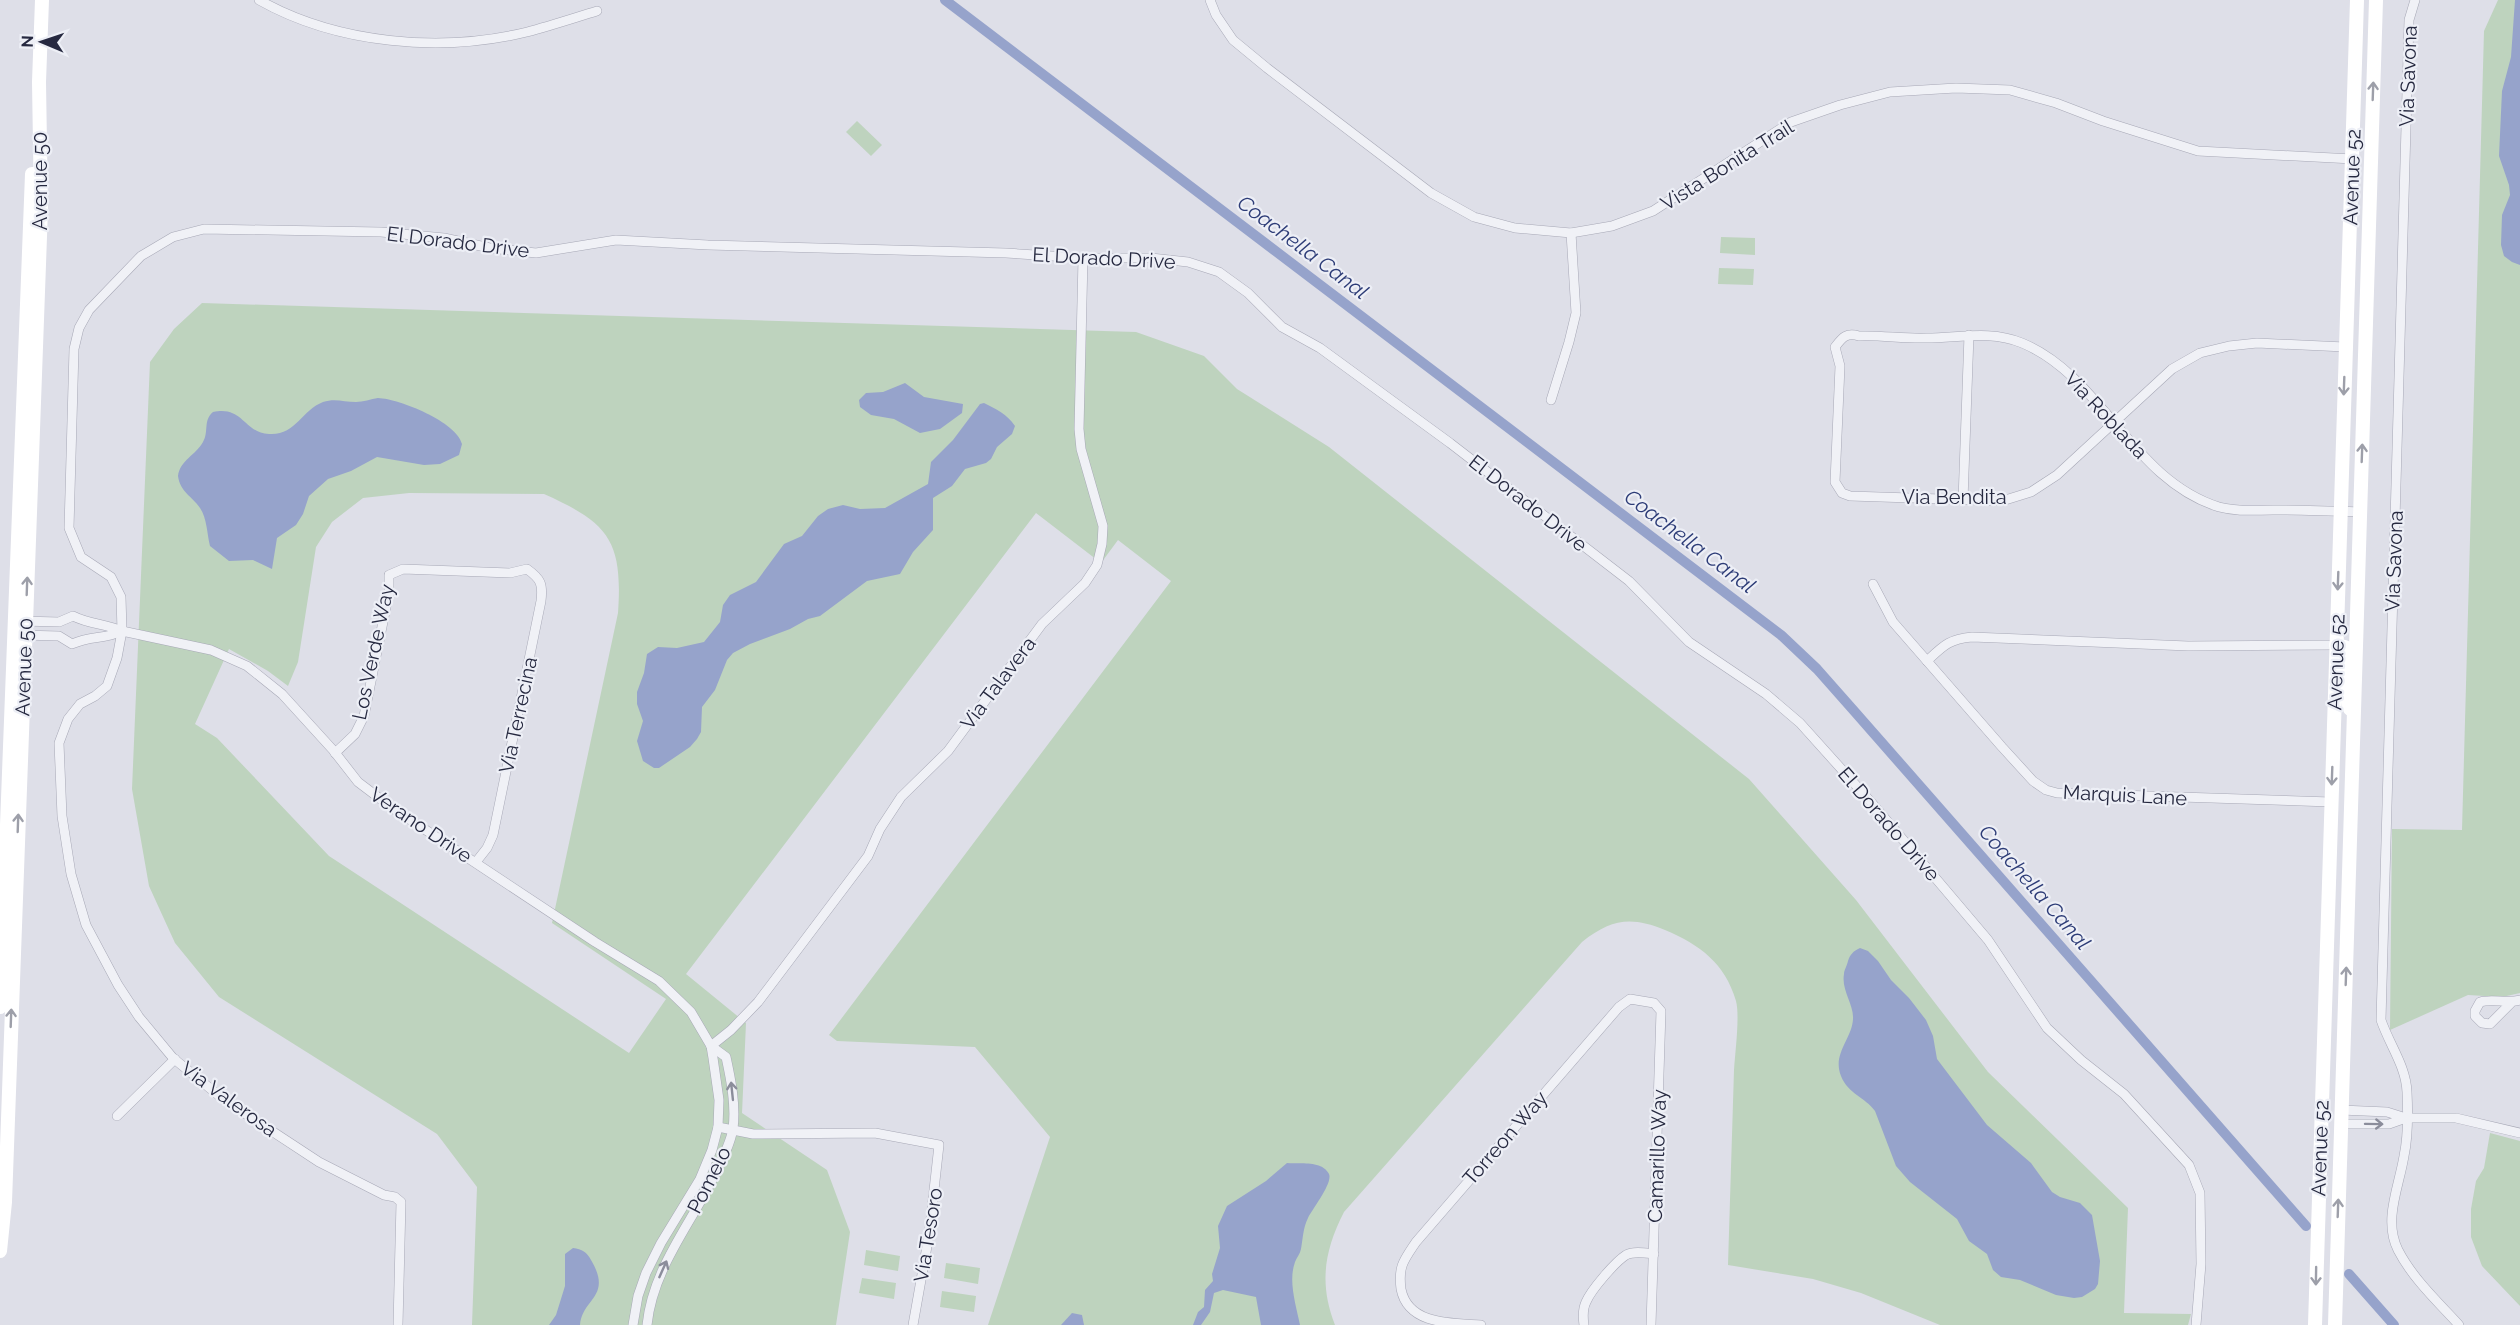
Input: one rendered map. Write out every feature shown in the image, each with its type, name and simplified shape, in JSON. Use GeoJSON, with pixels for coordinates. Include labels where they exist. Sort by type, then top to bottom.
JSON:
{"type":"FeatureCollection","features":[{"type":"Feature","properties":{"kind":"main road","name":"Avenue 50"},"geometry":{"type":"LineString","coordinates":[[0,1007],[40,209],[39,82],[42,0]]}},
{"type":"Feature","properties":{"kind":"main road","name":"Avenue 52"},"geometry":{"type":"LineString","coordinates":[[2315,1325],[2358,0]]}},
{"type":"Feature","properties":{"kind":"main road","name":"Avenue 52"},"geometry":{"type":"LineString","coordinates":[[2335,1325],[2376,0]]}},
{"type":"Feature","properties":{"kind":"main road"},"geometry":{"type":"LineString","coordinates":[[2353,159],[2359,160],[2361,166],[2358,282],[2366,313]]}},
{"type":"Feature","properties":{"kind":"main road","name":"Avenue 50"},"geometry":{"type":"LineString","coordinates":[[0,1251],[4,1202],[20,628]]}},
{"type":"Feature","properties":{"kind":"main road"},"geometry":{"type":"LineString","coordinates":[[2336,645],[2345,647],[2345,690],[2354,720]]}},
{"type":"Feature","properties":{"kind":"main road"},"geometry":{"type":"LineString","coordinates":[[2325,993],[2334,995],[2337,1007],[2336,1035],[2343,1067]]}},
{"type":"Feature","properties":{"kind":"main road"},"geometry":{"type":"LineString","coordinates":[[2324,1041],[2331,1074],[2330,1111],[2332,1117],[2341,1117]]}},
{"type":"Feature","properties":{"kind":"street"},"geometry":{"type":"LineString","coordinates":[[259,0],[301,20],[347,32],[423,42],[466,41],[526,32],[597,11]]}},
{"type":"Feature","properties":{"kind":"street","name":"Vista Bonita Trail"},"geometry":{"type":"LineString","coordinates":[[1210,0],[1215,15],[1233,40],[1267,68],[1431,193],[1474,217],[1505,226],[1571,233],[1612,226],[1653,211],[1752,145],[1791,122],[1840,105],[1890,92],[1956,88],[2010,90],[2056,103],[2103,121],[2198,151],[2353,159]]}},
{"type":"Feature","properties":{"kind":"street","name":"Via Savona"},"geometry":{"type":"LineString","coordinates":[[2415,0],[2409,20],[2381,1020],[2389,1043],[2404,1070],[2408,1092],[2405,1156],[2393,1205],[2392,1226],[2397,1248],[2412,1273],[2459,1325]]}},
{"type":"Feature","properties":{"kind":"street","name":"El Dorado Drive"},"geometry":{"type":"LineString","coordinates":[[122,635],[121,597],[111,577],[81,557],[69,528],[74,349],[79,328],[89,310],[111,284],[141,256],[173,237],[204,230],[381,232],[444,238],[490,248],[536,253],[616,240],[1083,258],[1151,258],[1188,262],[1219,272],[1248,293],[1282,327],[1320,348],[1450,443],[1620,574],[1689,642],[1766,694],[1800,723],[1988,940],[2047,1028],[2081,1060],[2124,1094],[2188,1165],[2200,1193],[2201,1264],[2196,1325]]}},
{"type":"Feature","properties":{"kind":"street"},"geometry":{"type":"LineString","coordinates":[[1551,400],[1576,313],[1571,233]]}},
{"type":"Feature","properties":{"kind":"street","name":"Via Talavera"},"geometry":{"type":"LineString","coordinates":[[711,1046],[731,1030],[758,1002],[868,856],[880,829],[901,797],[948,752],[1042,624],[1085,583],[1097,565],[1103,526],[1081,449],[1079,429],[1083,258]]}},
{"type":"Feature","properties":{"kind":"street","name":"Via Roblada"},"geometry":{"type":"LineString","coordinates":[[1838,488],[1835,482],[1840,366],[1835,347],[1846,335],[1927,338],[1969,335],[2004,337],[2041,353],[2063,368],[2165,478],[2183,491],[2220,507],[2246,511],[2360,512]]}},
{"type":"Feature","properties":{"kind":"street"},"geometry":{"type":"LineString","coordinates":[[1963,500],[1969,335]]}},
{"type":"Feature","properties":{"kind":"street","name":"Via Bendita"},"geometry":{"type":"LineString","coordinates":[[1838,488],[1850,496],[2002,501],[2031,492],[2057,475],[2172,369],[2200,353],[2229,346],[2258,344],[2345,347]]}},
{"type":"Feature","properties":{"kind":"street","name":"Los Verde Way"},"geometry":{"type":"LineString","coordinates":[[335,753],[355,734],[364,716],[389,592],[389,575],[403,569],[510,573],[528,569]]}},
{"type":"Feature","properties":{"kind":"street","name":"Via Terrecina"},"geometry":{"type":"LineString","coordinates":[[476,862],[487,848],[493,835],[542,601],[543,585],[538,577],[528,569]]}},
{"type":"Feature","properties":{"kind":"street","name":"Marquis Lane"},"geometry":{"type":"LineString","coordinates":[[1873,584],[1893,622],[2002,747],[2033,781],[2046,790],[2057,793],[2119,796],[2331,802]]}},
{"type":"Feature","properties":{"kind":"street","name":"Verano Drive"},"geometry":{"type":"LineString","coordinates":[[20,628],[59,622],[73,616],[88,624],[107,624],[122,635]]}},
{"type":"Feature","properties":{"kind":"street","name":"Verano Drive"},"geometry":{"type":"LineString","coordinates":[[20,628],[58,636],[72,644],[88,637],[107,638],[122,635],[212,650],[247,666],[282,694],[358,782],[391,807],[595,942],[659,981],[691,1012],[711,1046]]}},
{"type":"Feature","properties":{"kind":"street","name":"Via Valerosa"},"geometry":{"type":"LineString","coordinates":[[122,635],[107,686],[80,704],[68,719],[59,743],[62,816],[71,874],[86,925],[118,985],[139,1017],[175,1059],[223,1099],[319,1162],[384,1195],[395,1197],[401,1202],[398,1325]]}},
{"type":"Feature","properties":{"kind":"street"},"geometry":{"type":"LineString","coordinates":[[1927,661],[1947,643],[1972,637],[2188,646],[2336,645]]}},
{"type":"Feature","properties":{"kind":"street","name":"Torreon Way"},"geometry":{"type":"LineString","coordinates":[[1481,1325],[1440,1322],[1414,1314],[1403,1298],[1401,1265],[1416,1242],[1619,1007],[1630,999],[1641,1000]]}},
{"type":"Feature","properties":{"kind":"street","name":"Camarillo Way"},"geometry":{"type":"LineString","coordinates":[[1641,1000],[1654,1003],[1661,1011],[1651,1325]]}},
{"type":"Feature","properties":{"kind":"street","name":"Pomelo"},"geometry":{"type":"LineString","coordinates":[[633,1325],[638,1296],[646,1273],[661,1243],[700,1179],[712,1150],[719,1100],[711,1046]]}},
{"type":"Feature","properties":{"kind":"street","name":"Pomelo"},"geometry":{"type":"LineString","coordinates":[[647,1325],[657,1282],[672,1248],[711,1183],[733,1130],[734,1106],[726,1057],[711,1046]]}},
{"type":"Feature","properties":{"kind":"street"},"geometry":{"type":"LineString","coordinates":[[117,1116],[175,1059]]}},
{"type":"Feature","properties":{"kind":"street"},"geometry":{"type":"LineString","coordinates":[[2341,1117],[2389,1124],[2406,1118],[2456,1118],[2520,1133]]}},
{"type":"Feature","properties":{"kind":"street"},"geometry":{"type":"LineString","coordinates":[[717,1127],[733,1130]]}},
{"type":"Feature","properties":{"kind":"street","name":"Via Tesoro"},"geometry":{"type":"LineString","coordinates":[[733,1130],[753,1134],[875,1133],[939,1146],[929,1235],[914,1325]]}},
{"type":"Feature","properties":{"kind":"street"},"geometry":{"type":"LineString","coordinates":[[1584,1325],[1585,1303],[1626,1255],[1654,1254]]}},
{"type":"Feature","properties":{"kind":"green space"},"geometry":{"type":"Polygon","coordinates":[[[2498,0],[2520,0],[2520,993],[2502,997],[2468,995],[2390,1030],[2392,829],[2462,830],[2484,31],[2498,0]]]}},
{"type":"Feature","properties":{"kind":"green space"},"geometry":{"type":"Polygon","coordinates":[[[857,121],[882,145],[871,156],[846,132],[857,121]]]}},
{"type":"Feature","properties":{"kind":"green space"},"geometry":{"type":"Polygon","coordinates":[[[1721,237],[1755,238],[1755,255],[1720,253],[1721,237]]]}},
{"type":"Feature","properties":{"kind":"green space"},"geometry":{"type":"Polygon","coordinates":[[[1719,268],[1754,269],[1753,285],[1718,284],[1719,268]]]}},
{"type":"Feature","properties":{"kind":"green space"},"geometry":{"type":"Polygon","coordinates":[[[202,303],[1136,332],[1204,356],[1237,389],[1329,447],[1749,779],[1856,900],[1988,1072],[2128,1208],[2124,1313],[2191,1314],[2188,1325],[1940,1325],[1861,1293],[1813,1279],[1728,1265],[1736,1001],[1725,976],[1700,949],[1665,930],[1642,923],[1622,922],[1602,928],[1582,942],[1344,1212],[1332,1240],[1326,1268],[1327,1296],[1335,1325],[988,1325],[1050,1137],[975,1047],[837,1041],[829,1035],[1171,581],[1118,540],[1101,563],[1036,513],[686,974],[746,1023],[742,1113],[827,1170],[850,1232],[836,1325],[472,1325],[477,1187],[437,1134],[219,997],[175,943],[149,886],[132,789],[150,362],[174,329],[202,303]],[[409,493],[363,498],[332,522],[316,547],[298,662],[288,686],[268,671],[229,649],[195,724],[217,738],[329,856],[629,1053],[666,999],[552,923],[618,613],[618,568],[614,551],[607,537],[597,525],[566,504],[544,494],[409,493]]]}},
{"type":"Feature","properties":{"kind":"green space"},"geometry":{"type":"Polygon","coordinates":[[[2490,1133],[2520,1141],[2520,1306],[2482,1266],[2471,1237],[2471,1209],[2476,1181],[2484,1168],[2490,1133]]]}},
{"type":"Feature","properties":{"kind":"green space"},"geometry":{"type":"Polygon","coordinates":[[[866,1250],[900,1256],[898,1271],[864,1265],[866,1250]]]}},
{"type":"Feature","properties":{"kind":"green space"},"geometry":{"type":"Polygon","coordinates":[[[946,1263],[980,1268],[978,1284],[944,1278],[946,1263]]]}},
{"type":"Feature","properties":{"kind":"green space"},"geometry":{"type":"Polygon","coordinates":[[[862,1278],[896,1283],[894,1299],[859,1293],[862,1278]]]}},
{"type":"Feature","properties":{"kind":"green space"},"geometry":{"type":"Polygon","coordinates":[[[942,1291],[976,1296],[974,1312],[940,1307],[942,1291]]]}},
{"type":"Feature","properties":{"kind":"water"},"geometry":{"type":"Polygon","coordinates":[[[2515,0],[2520,0],[2520,265],[2504,256],[2501,245],[2502,215],[2510,195],[2499,156],[2502,91],[2511,57],[2515,0]]]}},
{"type":"Feature","properties":{"kind":"water"},"geometry":{"type":"Polygon","coordinates":[[[905,383],[924,397],[963,404],[962,413],[940,429],[920,433],[894,419],[871,415],[860,407],[859,400],[866,393],[883,392],[905,383]]]}},
{"type":"Feature","properties":{"kind":"water"},"geometry":{"type":"Polygon","coordinates":[[[378,398],[413,407],[439,420],[458,436],[462,444],[459,455],[440,464],[424,465],[377,457],[351,471],[328,479],[309,496],[303,514],[296,525],[277,538],[272,569],[253,560],[229,561],[210,546],[202,512],[184,490],[178,476],[179,470],[203,442],[208,419],[213,412],[231,412],[254,429],[269,434],[278,434],[292,427],[323,402],[336,400],[359,402],[378,398]]]}},
{"type":"Feature","properties":{"kind":"water"},"geometry":{"type":"Polygon","coordinates":[[[984,403],[1001,412],[1012,422],[1015,426],[1012,434],[997,447],[991,459],[986,463],[965,469],[952,486],[933,498],[933,530],[913,552],[900,574],[867,581],[820,616],[808,619],[733,653],[727,660],[715,690],[702,707],[701,732],[697,739],[690,747],[659,768],[654,768],[643,761],[637,741],[643,721],[637,704],[637,692],[644,673],[647,654],[658,647],[677,648],[704,642],[720,622],[723,605],[730,595],[756,582],[784,544],[802,536],[818,516],[828,509],[843,505],[860,509],[885,508],[928,484],[931,462],[953,440],[980,404],[984,403]]]}},
{"type":"Feature","properties":{"kind":"water"},"geometry":{"type":"Polygon","coordinates":[[[1860,948],[1868,951],[1878,961],[1891,980],[1926,1020],[1933,1036],[1937,1059],[1987,1125],[2031,1163],[2052,1192],[2080,1203],[2092,1215],[2100,1261],[2098,1284],[2095,1289],[2082,1297],[2074,1298],[2056,1295],[2020,1280],[2001,1277],[1993,1270],[1987,1254],[1969,1241],[1957,1219],[1910,1182],[1896,1166],[1875,1111],[1848,1087],[1839,1068],[1841,1054],[1853,1019],[1852,1008],[1844,986],[1844,972],[1851,955],[1860,948]]]}},
{"type":"Feature","properties":{"kind":"water"},"geometry":{"type":"Polygon","coordinates":[[[1287,1163],[1316,1165],[1329,1174],[1328,1183],[1306,1222],[1301,1251],[1293,1269],[1293,1293],[1300,1325],[1261,1325],[1256,1297],[1223,1290],[1214,1293],[1210,1312],[1201,1325],[1193,1325],[1198,1312],[1204,1307],[1205,1290],[1213,1281],[1212,1274],[1220,1248],[1218,1226],[1227,1206],[1266,1181],[1287,1163]]]}},
{"type":"Feature","properties":{"kind":"water"},"geometry":{"type":"Polygon","coordinates":[[[573,1248],[584,1251],[589,1257],[597,1272],[598,1290],[582,1316],[580,1325],[549,1325],[556,1315],[565,1286],[565,1254],[573,1248]]]}},
{"type":"Feature","properties":{"kind":"water"},"geometry":{"type":"Polygon","coordinates":[[[1072,1313],[1082,1315],[1084,1325],[1061,1325],[1072,1313]]]}},
{"type":"Feature","properties":{"kind":"waterway","name":"Coachella Canal"},"geometry":{"type":"LineString","coordinates":[[945,0],[1781,635],[1817,669],[2306,1226]]}},
{"type":"Feature","properties":{"kind":"waterway","name":"Coachella Canal"},"geometry":{"type":"LineString","coordinates":[[2349,1274],[2394,1325]]}}]}
